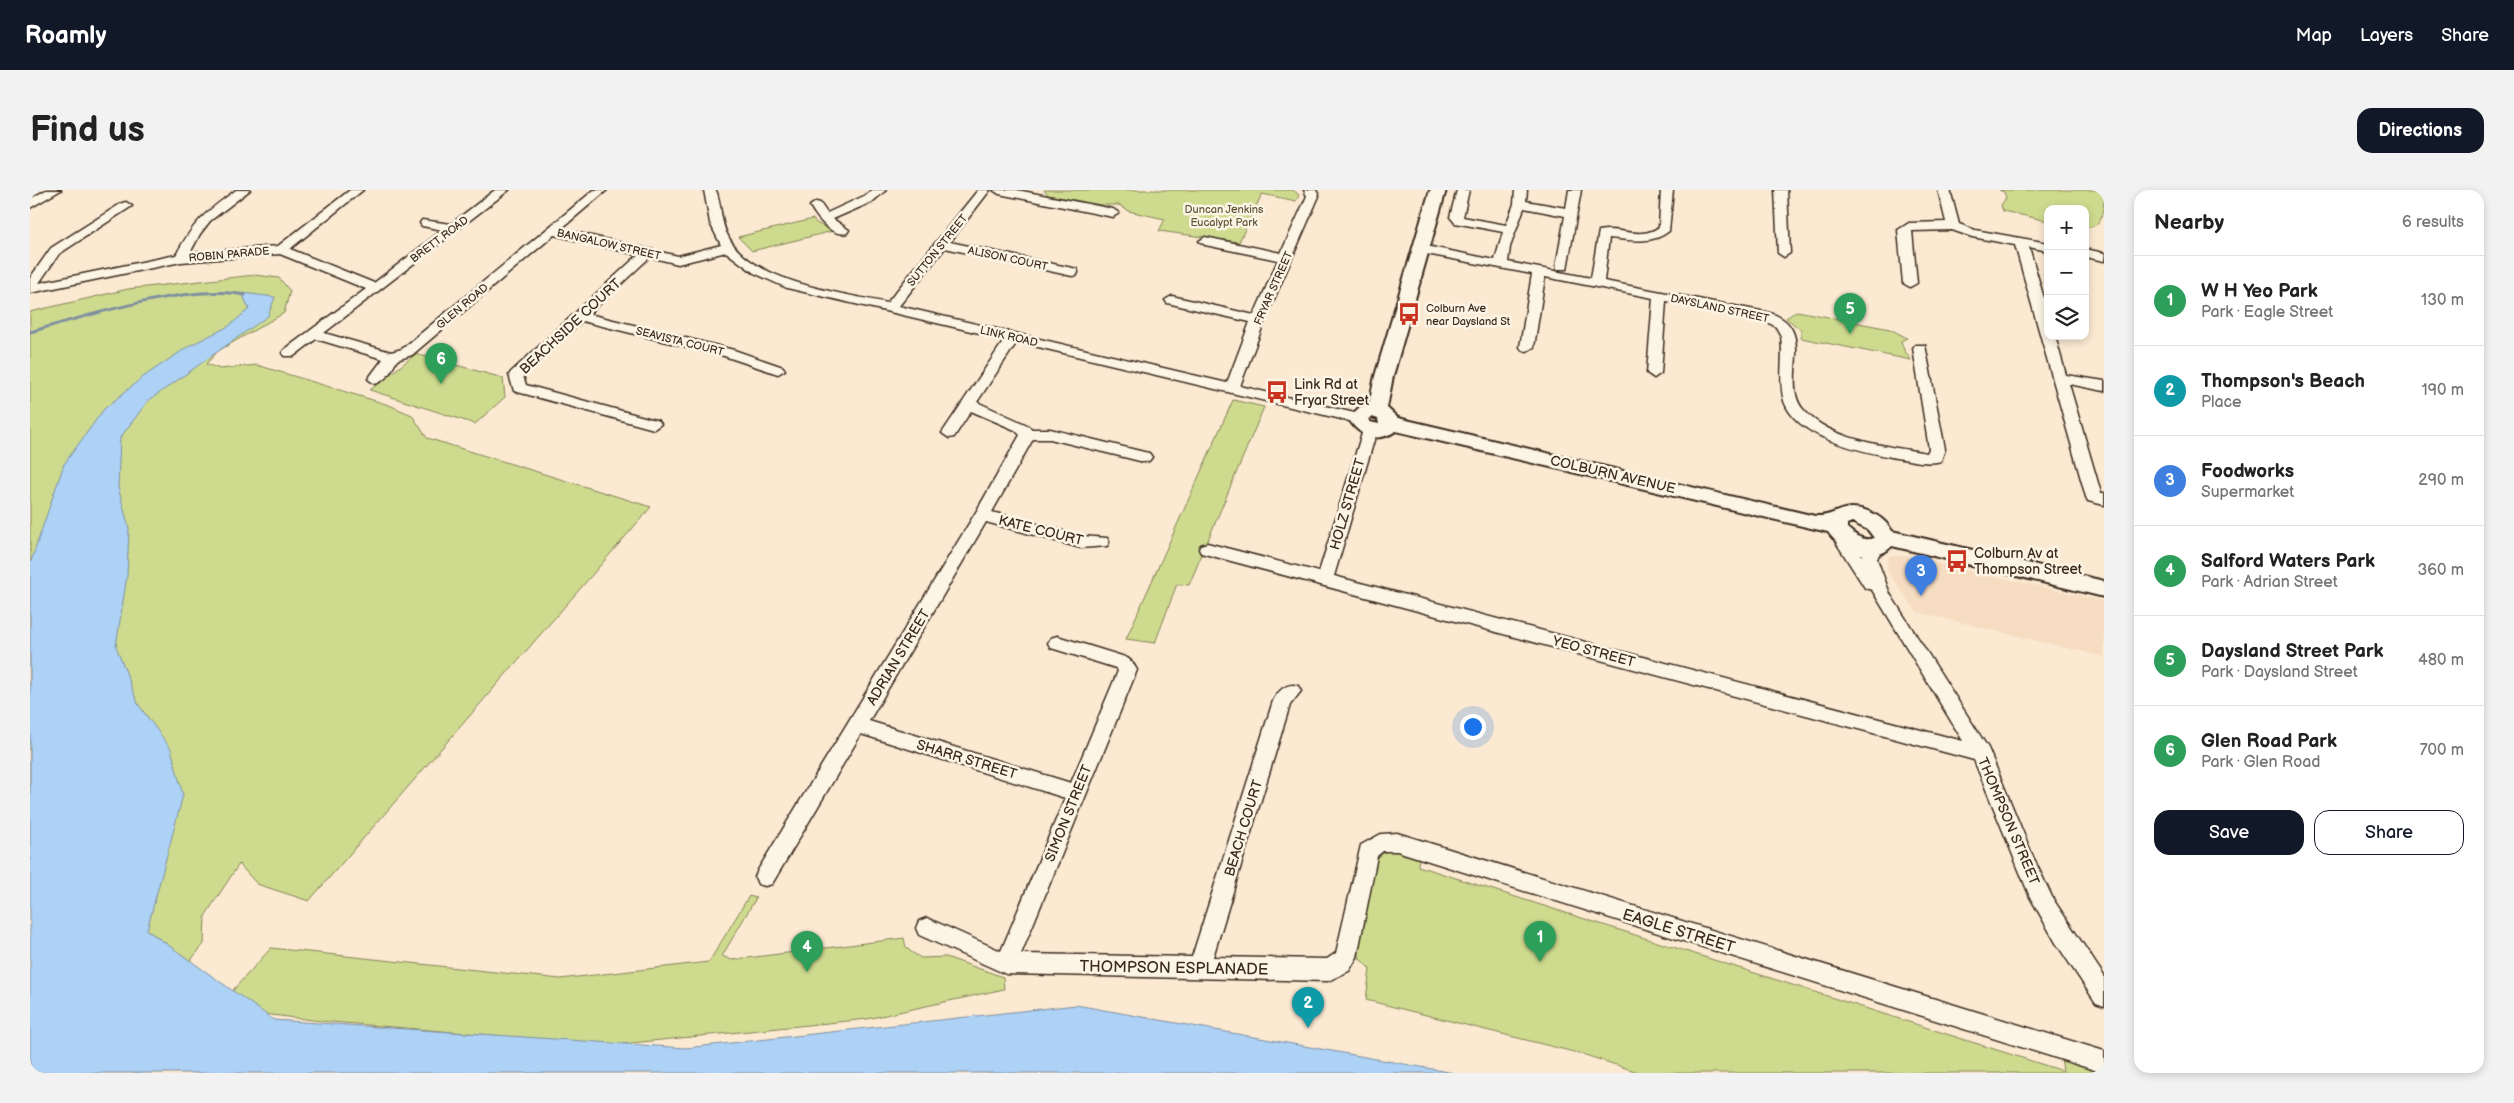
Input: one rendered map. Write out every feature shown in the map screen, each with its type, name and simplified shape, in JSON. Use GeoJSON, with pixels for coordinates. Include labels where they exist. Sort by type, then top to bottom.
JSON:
{"type":"FeatureCollection","features":[{"type":"Feature","properties":{"kind":"main road"},"geometry":{"type":"LineString","coordinates":[[1364,424],[1384,430],[1384,376],[1438,190]]}},
{"type":"Feature","properties":{"kind":"main road","name":"COLBURN AVENUE"},"geometry":{"type":"LineString","coordinates":[[1383,417],[1815,523],[1842,533],[1858,546],[1880,542]]}},
{"type":"Feature","properties":{"kind":"main road"},"geometry":{"type":"LineString","coordinates":[[1880,542],[2104,589]]}},
{"type":"Feature","properties":{"kind":"street"},"geometry":{"type":"LineString","coordinates":[[32,190],[44,196]]}},
{"type":"Feature","properties":{"kind":"street"},"geometry":{"type":"LineString","coordinates":[[30,204],[55,190]]}},
{"type":"Feature","properties":{"kind":"street"},"geometry":{"type":"LineString","coordinates":[[180,258],[194,233],[206,218],[244,190]]}},
{"type":"Feature","properties":{"kind":"street"},"geometry":{"type":"LineString","coordinates":[[282,250],[357,190]]}},
{"type":"Feature","properties":{"kind":"street","name":"BRETT ROAD"},"geometry":{"type":"LineString","coordinates":[[375,288],[504,190]]}},
{"type":"Feature","properties":{"kind":"street","name":"BANGALOW STREET"},"geometry":{"type":"LineString","coordinates":[[552,231],[601,190]]}},
{"type":"Feature","properties":{"kind":"street","name":"LINK ROAD"},"geometry":{"type":"LineString","coordinates":[[710,190],[718,230],[729,247],[743,260],[775,279],[814,292],[1232,388],[1364,424]]}},
{"type":"Feature","properties":{"kind":"street"},"geometry":{"type":"LineString","coordinates":[[824,219],[868,199],[880,190]]}},
{"type":"Feature","properties":{"kind":"street","name":"SUTTON STREET"},"geometry":{"type":"LineString","coordinates":[[890,309],[984,190]]}},
{"type":"Feature","properties":{"kind":"street"},"geometry":{"type":"LineString","coordinates":[[999,190],[1033,193],[1113,213]]}},
{"type":"Feature","properties":{"kind":"street","name":"FRYAR STREET"},"geometry":{"type":"LineString","coordinates":[[1232,388],[1258,320],[1314,196],[1310,190]]}},
{"type":"Feature","properties":{"kind":"street"},"geometry":{"type":"LineString","coordinates":[[1463,190],[1456,218],[1511,230]]}},
{"type":"Feature","properties":{"kind":"street"},"geometry":{"type":"LineString","coordinates":[[1501,265],[1504,247],[1517,207],[1520,204],[1521,190]]}},
{"type":"Feature","properties":{"kind":"street"},"geometry":{"type":"LineString","coordinates":[[1562,266],[1575,190]]}},
{"type":"Feature","properties":{"kind":"street"},"geometry":{"type":"LineString","coordinates":[[1597,283],[1603,234],[1646,237],[1662,232],[1665,228],[1667,190]]}},
{"type":"Feature","properties":{"kind":"street"},"geometry":{"type":"LineString","coordinates":[[1781,190],[1784,253]]}},
{"type":"Feature","properties":{"kind":"street"},"geometry":{"type":"LineString","coordinates":[[1944,190],[1953,226]]}},
{"type":"Feature","properties":{"kind":"street"},"geometry":{"type":"LineString","coordinates":[[1520,204],[1571,213]]}},
{"type":"Feature","properties":{"kind":"street"},"geometry":{"type":"LineString","coordinates":[[30,288],[55,251],[126,206]]}},
{"type":"Feature","properties":{"kind":"street"},"geometry":{"type":"LineString","coordinates":[[816,206],[824,219],[843,230]]}},
{"type":"Feature","properties":{"kind":"street"},"geometry":{"type":"LineString","coordinates":[[426,223],[453,228]]}},
{"type":"Feature","properties":{"kind":"street"},"geometry":{"type":"LineString","coordinates":[[1910,283],[1904,230],[1909,227],[1953,226],[1972,233],[2044,246]]}},
{"type":"Feature","properties":{"kind":"street","name":"BANGALOW STREET"},"geometry":{"type":"LineString","coordinates":[[552,231],[678,260],[729,247]]}},
{"type":"Feature","properties":{"kind":"street","name":"GLEN ROAD"},"geometry":{"type":"LineString","coordinates":[[391,357],[407,352],[552,231]]}},
{"type":"Feature","properties":{"kind":"street"},"geometry":{"type":"LineString","coordinates":[[1205,241],[1286,258]]}},
{"type":"Feature","properties":{"kind":"street"},"geometry":{"type":"LineString","coordinates":[[2020,242],[2060,378],[2099,498]]}},
{"type":"Feature","properties":{"kind":"street","name":"ALISON COURT"},"geometry":{"type":"LineString","coordinates":[[943,244],[1072,272]]}},
{"type":"Feature","properties":{"kind":"street","name":"DAYSLAND STREET"},"geometry":{"type":"LineString","coordinates":[[1421,249],[1766,316],[1776,321],[1788,334],[1791,400],[1804,418],[1818,428],[1846,441],[1927,458],[1936,457],[1937,449],[1920,348]]}},
{"type":"Feature","properties":{"kind":"street","name":"ROBIN PARADE"},"geometry":{"type":"LineString","coordinates":[[30,288],[180,258],[282,250],[375,288]]}},
{"type":"Feature","properties":{"kind":"street","name":"BEACHSIDE COURT"},"geometry":{"type":"LineString","coordinates":[[647,253],[516,375],[519,388],[654,424]]}},
{"type":"Feature","properties":{"kind":"street"},"geometry":{"type":"LineString","coordinates":[[2089,254],[2104,256]]}},
{"type":"Feature","properties":{"kind":"street"},"geometry":{"type":"LineString","coordinates":[[1527,346],[1539,272]]}},
{"type":"Feature","properties":{"kind":"street"},"geometry":{"type":"LineString","coordinates":[[289,353],[375,288]]}},
{"type":"Feature","properties":{"kind":"street"},"geometry":{"type":"LineString","coordinates":[[1654,373],[1660,296]]}},
{"type":"Feature","properties":{"kind":"street"},"geometry":{"type":"LineString","coordinates":[[1172,300],[1258,320]]}},
{"type":"Feature","properties":{"kind":"street","name":"SEAVISTA COURT"},"geometry":{"type":"LineString","coordinates":[[580,316],[729,353],[778,370]]}},
{"type":"Feature","properties":{"kind":"street"},"geometry":{"type":"LineString","coordinates":[[313,334],[391,357],[386,368],[375,379]]}},
{"type":"Feature","properties":{"kind":"street"},"geometry":{"type":"LineString","coordinates":[[949,433],[1013,337]]}},
{"type":"Feature","properties":{"kind":"street"},"geometry":{"type":"LineString","coordinates":[[2060,378],[2104,386]]}},
{"type":"Feature","properties":{"kind":"street"},"geometry":{"type":"LineString","coordinates":[[968,404],[1020,427],[1028,434],[1050,434],[1144,457]]}},
{"type":"Feature","properties":{"kind":"street","name":"HOLZ STREET"},"geometry":{"type":"LineString","coordinates":[[1325,579],[1364,424]]}},
{"type":"Feature","properties":{"kind":"street","name":"ADRIAN STREET"},"geometry":{"type":"LineString","coordinates":[[765,877],[858,725],[1028,434]]}},
{"type":"Feature","properties":{"kind":"street","name":"KATE COURT"},"geometry":{"type":"LineString","coordinates":[[982,515],[1081,542],[1101,542]]}},
{"type":"Feature","properties":{"kind":"street","name":"THOMPSON STREET"},"geometry":{"type":"LineString","coordinates":[[1842,533],[1845,544],[1868,581],[1882,595]]}},
{"type":"Feature","properties":{"kind":"street","name":"THOMPSON STREET"},"geometry":{"type":"LineString","coordinates":[[1880,542],[1869,559],[1882,595],[1991,772],[2030,876],[2063,934],[2104,995]]}},
{"type":"Feature","properties":{"kind":"street","name":"YEO STREET"},"geometry":{"type":"LineString","coordinates":[[1207,549],[1981,754]]}},
{"type":"Feature","properties":{"kind":"street","name":"SIMON STREET"},"geometry":{"type":"LineString","coordinates":[[1006,964],[1128,670],[1124,664],[1057,643]]}},
{"type":"Feature","properties":{"kind":"street","name":"BEACH COURT"},"geometry":{"type":"LineString","coordinates":[[1199,968],[1282,701],[1292,691]]}},
{"type":"Feature","properties":{"kind":"street","name":"SHARR STREET"},"geometry":{"type":"LineString","coordinates":[[858,725],[1076,793]]}},
{"type":"Feature","properties":{"kind":"street","name":"EAGLE STREET"},"geometry":{"type":"LineString","coordinates":[[1341,964],[1346,957],[1368,851],[1376,843],[1391,842],[2104,1062]]}},
{"type":"Feature","properties":{"kind":"street"},"geometry":{"type":"LineString","coordinates":[[927,928],[1006,964]]}},
{"type":"Feature","properties":{"kind":"street","name":"THOMPSON ESPLANADE"},"geometry":{"type":"LineString","coordinates":[[1006,964],[1328,970],[1341,964]]}},
{"type":"Feature","properties":{"kind":"shaded area"},"geometry":{"type":"Polygon","coordinates":[[[1888,556],[1905,556],[2104,601],[2104,657],[1917,612],[1887,571],[1888,556]]]}},
{"type":"Feature","properties":{"kind":"green space","name":"Duncan Jenkins Eucalypt Park"},"geometry":{"type":"Polygon","coordinates":[[[1044,190],[1293,190],[1299,195],[1296,201],[1262,194],[1239,242],[1159,231],[1165,219],[1128,211],[1119,205],[1101,205],[1048,195],[1044,190]]]}},
{"type":"Feature","properties":{"kind":"green space"},"geometry":{"type":"Polygon","coordinates":[[[1999,190],[2104,190],[2102,215],[2096,225],[2089,227],[2089,205],[2044,205],[2044,220],[2003,211],[2001,205],[2006,198],[2004,192],[1999,190]]]}},
{"type":"Feature","properties":{"kind":"green space"},"geometry":{"type":"Polygon","coordinates":[[[813,219],[816,223],[833,231],[752,251],[738,237],[813,219]]]}},
{"type":"Feature","properties":{"kind":"green space"},"geometry":{"type":"Polygon","coordinates":[[[255,275],[279,278],[290,291],[284,313],[218,351],[206,364],[220,369],[257,365],[389,405],[412,415],[427,438],[651,507],[309,901],[257,884],[239,864],[205,916],[204,944],[190,961],[147,930],[30,874],[30,312],[128,289],[255,275]]]}},
{"type":"Feature","properties":{"kind":"green space"},"geometry":{"type":"Polygon","coordinates":[[[1797,311],[1890,329],[1907,338],[1901,341],[1904,350],[1911,360],[1801,338],[1801,330],[1786,318],[1797,311]]]}},
{"type":"Feature","properties":{"kind":"green space"},"geometry":{"type":"Polygon","coordinates":[[[416,354],[503,378],[505,397],[475,424],[370,390],[416,354]]]}},
{"type":"Feature","properties":{"kind":"green space"},"geometry":{"type":"Polygon","coordinates":[[[1233,400],[1264,407],[1189,585],[1177,584],[1155,643],[1126,639],[1233,400]]]}},
{"type":"Feature","properties":{"kind":"green space"},"geometry":{"type":"Polygon","coordinates":[[[1393,850],[1419,857],[1418,866],[2063,1071],[2061,1058],[2104,1073],[1641,1073],[1582,1054],[1366,1000],[1370,969],[1359,958],[1359,950],[1376,860],[1385,851],[1393,850]]]}},
{"type":"Feature","properties":{"kind":"green space"},"geometry":{"type":"Polygon","coordinates":[[[749,896],[756,898],[722,956],[732,960],[904,938],[906,947],[921,958],[946,957],[1003,977],[1004,989],[867,1019],[612,1045],[320,1021],[256,1013],[226,998],[271,948],[560,979],[709,962],[749,896]]]}},
{"type":"Feature","properties":{"kind":"water"},"geometry":{"type":"Polygon","coordinates":[[[242,293],[275,297],[268,316],[148,401],[120,438],[118,487],[129,528],[127,576],[116,646],[138,704],[171,749],[183,795],[147,930],[274,1020],[686,1048],[1076,1005],[1454,1073],[30,1073],[30,564],[64,464],[104,409],[143,377],[189,346],[229,326],[249,309],[242,293]]]}},
{"type":"Feature","properties":{"kind":"waterway"},"geometry":{"type":"LineString","coordinates":[[30,332],[108,310],[168,297],[223,292],[245,295]]}},
{"type":"Feature","properties":{"kind":"place","name":"Colburn Ave near Daysland St"},"geometry":{"type":"Point","coordinates":[1409,314]}},
{"type":"Feature","properties":{"kind":"place","name":"Daysland Street Park"},"geometry":{"type":"Point","coordinates":[1850,334]}},
{"type":"Feature","properties":{"kind":"place","name":"Glen Road Park"},"geometry":{"type":"Point","coordinates":[441,384]}},
{"type":"Feature","properties":{"kind":"place","name":"Link Rd at Fryar Street"},"geometry":{"type":"Point","coordinates":[1277,392]}},
{"type":"Feature","properties":{"kind":"place","name":"Colburn Av at Thompson Street"},"geometry":{"type":"Point","coordinates":[1957,561]}},
{"type":"Feature","properties":{"kind":"place","name":"Foodworks"},"geometry":{"type":"Point","coordinates":[1921,596]}},
{"type":"Feature","properties":{"kind":"place","name":"W H Yeo Park"},"geometry":{"type":"Point","coordinates":[1540,962]}},
{"type":"Feature","properties":{"kind":"place","name":"Salford Waters Park"},"geometry":{"type":"Point","coordinates":[807,972]}},
{"type":"Feature","properties":{"kind":"place","name":"Thompson's Beach"},"geometry":{"type":"Point","coordinates":[1308,1028]}}]}
